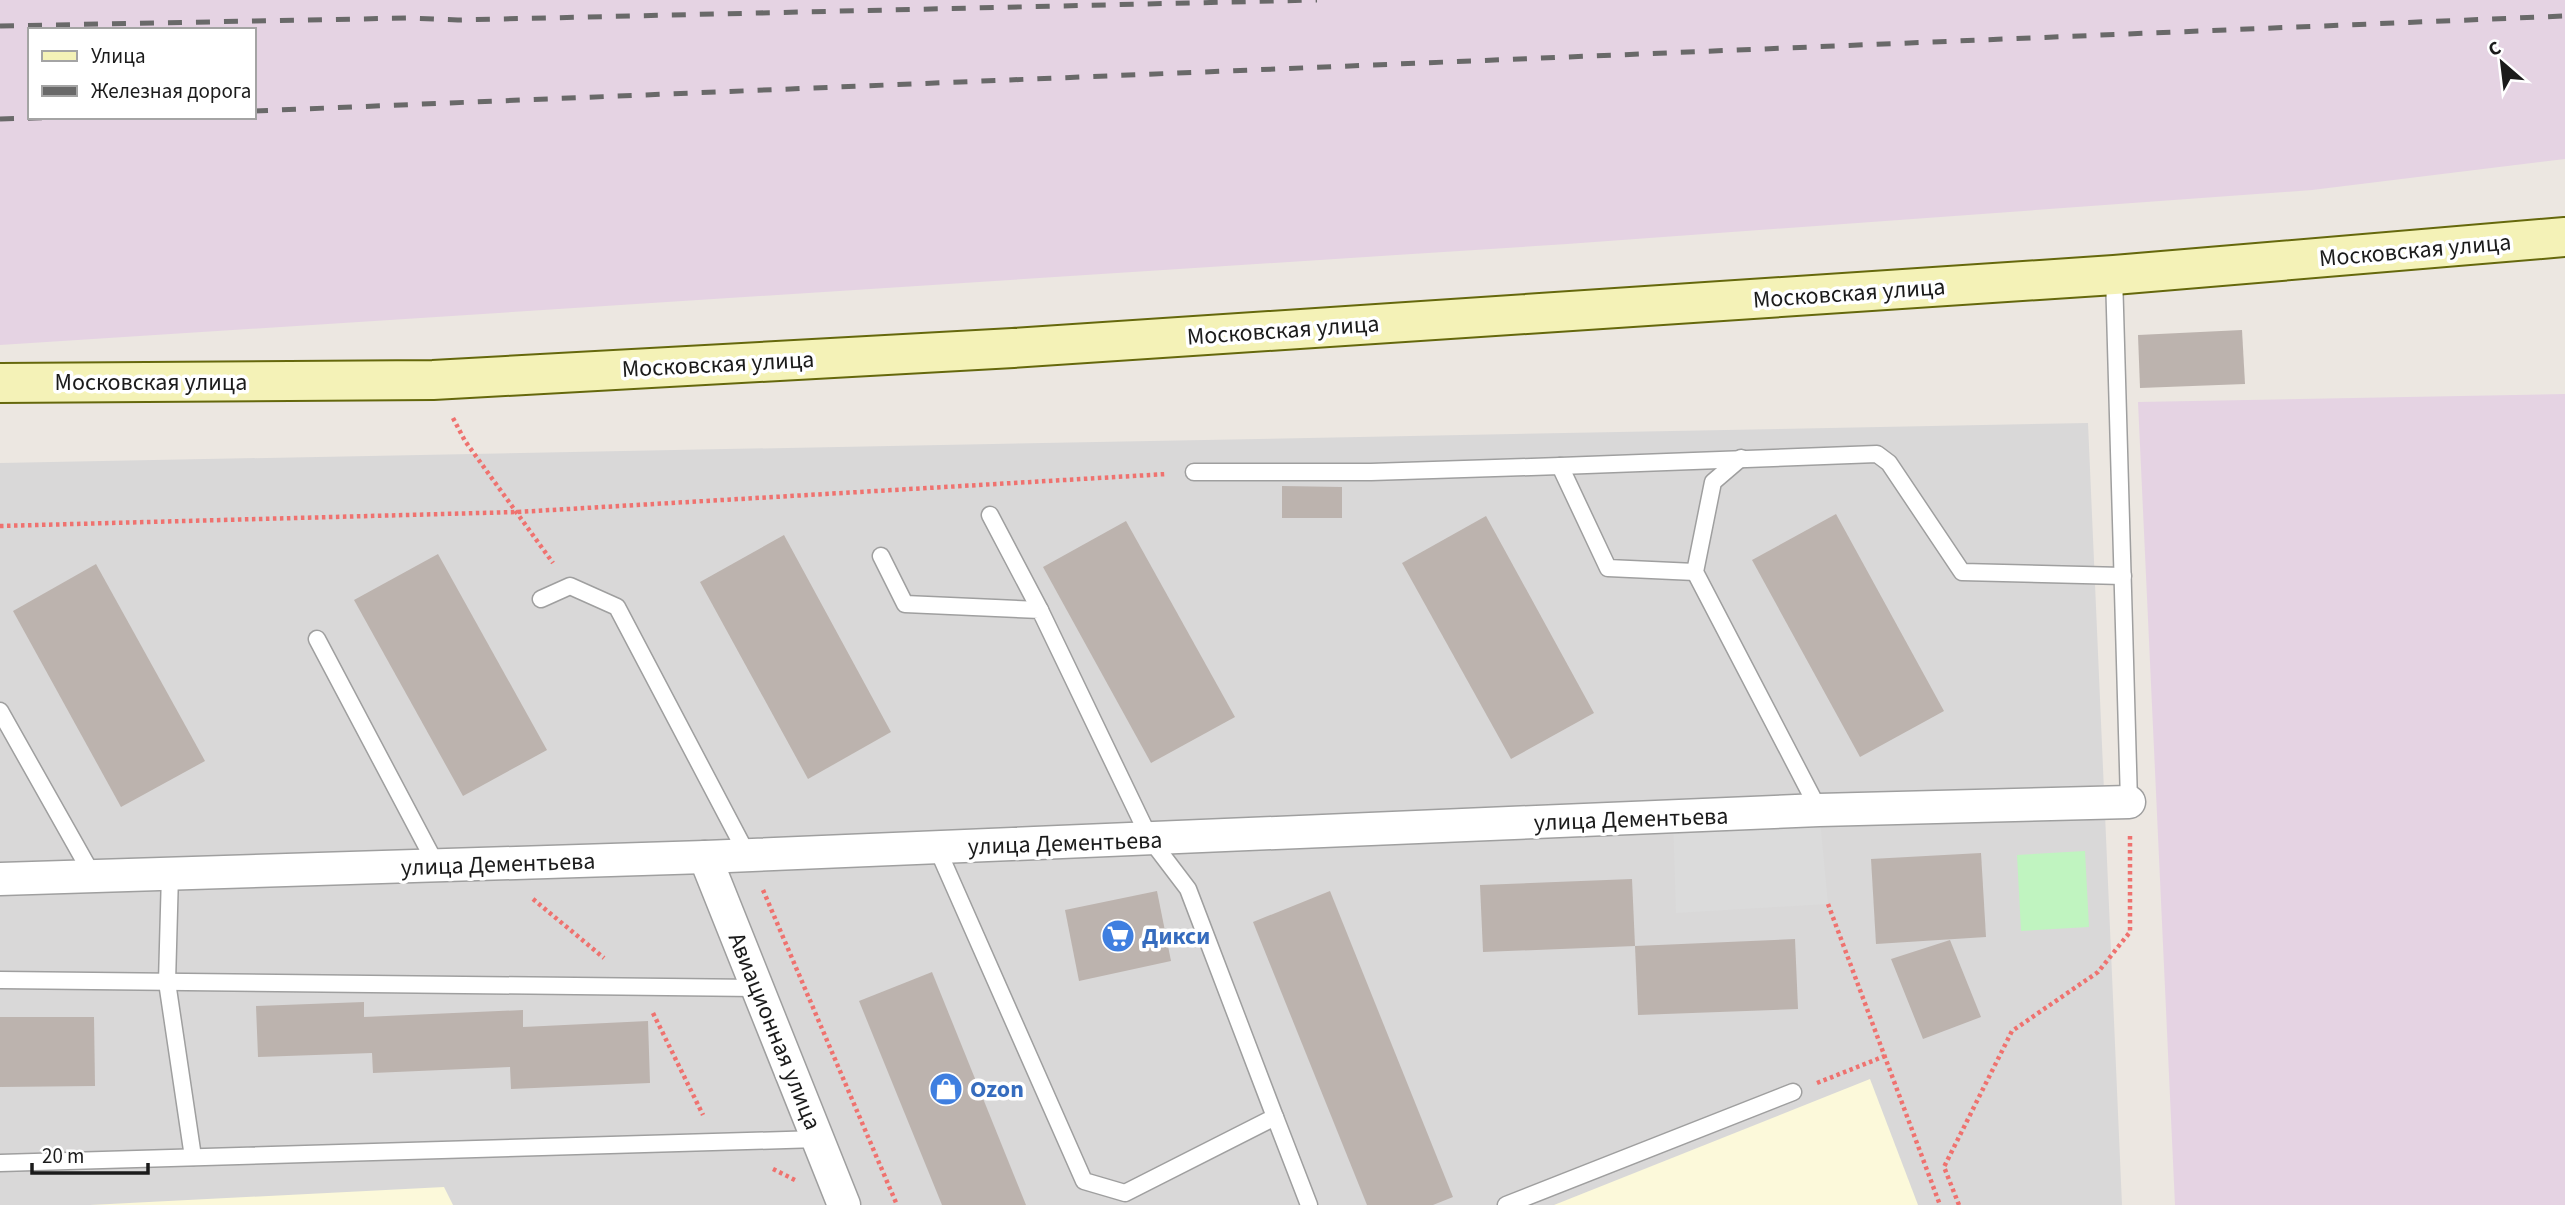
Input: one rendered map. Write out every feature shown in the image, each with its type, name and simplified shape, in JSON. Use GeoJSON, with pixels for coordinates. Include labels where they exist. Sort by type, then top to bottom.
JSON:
{"type":"FeatureCollection","features":[{"type":"Feature","properties":{"kind":"street","name":"Московская улица"},"geometry":{"type":"LineString","coordinates":[[0,383],[433,380],[1013,348],[2114,275],[2565,237]]}},
{"type":"Feature","properties":{"kind":"street","name":"улица Дементьева"},"geometry":{"type":"LineString","coordinates":[[0,879],[748,856],[1819,810],[2129,802]]}},
{"type":"Feature","properties":{"kind":"street","name":"Авиационная улица"},"geometry":{"type":"LineString","coordinates":[[705,857],[844,1205]]}},
{"type":"Feature","properties":{"kind":"lane"},"geometry":{"type":"LineString","coordinates":[[2114,275],[2129,802]]}},
{"type":"Feature","properties":{"kind":"lane"},"geometry":{"type":"LineString","coordinates":[[1194,472],[1371,472],[1877,454],[1889,463],[1962,572],[2123,576]]}},
{"type":"Feature","properties":{"kind":"lane"},"geometry":{"type":"LineString","coordinates":[[1741,458],[1713,482],[1695,572],[1819,810]]}},
{"type":"Feature","properties":{"kind":"lane"},"geometry":{"type":"LineString","coordinates":[[1559,466],[1608,568],[1695,572]]}},
{"type":"Feature","properties":{"kind":"lane"},"geometry":{"type":"LineString","coordinates":[[990,515],[1040,610],[1150,839],[1188,890],[1309,1205]]}},
{"type":"Feature","properties":{"kind":"lane"},"geometry":{"type":"LineString","coordinates":[[881,556],[905,604],[1040,610]]}},
{"type":"Feature","properties":{"kind":"lane"},"geometry":{"type":"LineString","coordinates":[[541,599],[570,586],[617,607],[748,856]]}},
{"type":"Feature","properties":{"kind":"lane"},"geometry":{"type":"LineString","coordinates":[[317,639],[437,866]]}},
{"type":"Feature","properties":{"kind":"lane"},"geometry":{"type":"LineString","coordinates":[[0,711],[93,876]]}},
{"type":"Feature","properties":{"kind":"lane"},"geometry":{"type":"LineString","coordinates":[[937,848],[1084,1181],[1125,1193],[1275,1117]]}},
{"type":"Feature","properties":{"kind":"lane"},"geometry":{"type":"LineString","coordinates":[[170,874],[167,982],[193,1157]]}},
{"type":"Feature","properties":{"kind":"lane"},"geometry":{"type":"LineString","coordinates":[[0,980],[757,988]]}},
{"type":"Feature","properties":{"kind":"lane"},"geometry":{"type":"LineString","coordinates":[[1506,1205],[1793,1092]]}},
{"type":"Feature","properties":{"kind":"lane"},"geometry":{"type":"LineString","coordinates":[[0,1163],[818,1139]]}},
{"type":"Feature","properties":{"kind":"path"},"geometry":{"type":"LineString","coordinates":[[433,380],[465,441],[570,586]]}},
{"type":"Feature","properties":{"kind":"path"},"geometry":{"type":"LineString","coordinates":[[0,526],[517,512],[1194,472]]}},
{"type":"Feature","properties":{"kind":"path"},"geometry":{"type":"LineString","coordinates":[[1958,1205],[1944,1167],[2012,1031],[2098,972],[2130,932],[2129,802]]}},
{"type":"Feature","properties":{"kind":"path"},"geometry":{"type":"LineString","coordinates":[[748,856],[897,1205]]}},
{"type":"Feature","properties":{"kind":"path"},"geometry":{"type":"LineString","coordinates":[[1828,904],[1940,1205]]}},
{"type":"Feature","properties":{"kind":"path"},"geometry":{"type":"LineString","coordinates":[[1793,1092],[1885,1056]]}},
{"type":"Feature","properties":{"kind":"shaded area"},"geometry":{"type":"Polygon","coordinates":[[[0,0],[2565,0],[2565,159],[2312,190],[1567,244],[0,345],[0,0]]]}},
{"type":"Feature","properties":{"kind":"shaded area"},"geometry":{"type":"Polygon","coordinates":[[[2565,394],[2565,1205],[2175,1205],[2138,402],[2565,394]]]}},
{"type":"Feature","properties":{"kind":"shaded area"},"geometry":{"type":"Polygon","coordinates":[[[2088,423],[2122,1205],[0,1205],[0,463],[2088,423]]]}},
{"type":"Feature","properties":{"kind":"shaded area"},"geometry":{"type":"Polygon","coordinates":[[[1819,810],[1828,904],[1676,913],[1673,817],[1819,810]]]}},
{"type":"Feature","properties":{"kind":"shaded area"},"geometry":{"type":"Polygon","coordinates":[[[1870,1079],[1918,1205],[1554,1205],[1870,1079]]]}},
{"type":"Feature","properties":{"kind":"shaded area"},"geometry":{"type":"Polygon","coordinates":[[[444,1187],[453,1205],[90,1205],[444,1187]]]}},
{"type":"Feature","properties":{"kind":"green space"},"geometry":{"type":"Polygon","coordinates":[[[2085,851],[2089,927],[2021,931],[2017,855],[2085,851]]]}},
{"type":"Feature","properties":{"kind":"building"},"geometry":{"type":"Polygon","coordinates":[[[2242,330],[2245,384],[2140,388],[2138,335],[2242,330]]]}},
{"type":"Feature","properties":{"kind":"building"},"geometry":{"type":"Polygon","coordinates":[[[1282,486],[1342,487],[1342,518],[1282,518],[1282,486]]]}},
{"type":"Feature","properties":{"kind":"building"},"geometry":{"type":"Polygon","coordinates":[[[1836,514],[1944,711],[1860,757],[1752,560],[1836,514]]]}},
{"type":"Feature","properties":{"kind":"building"},"geometry":{"type":"Polygon","coordinates":[[[1486,516],[1594,713],[1511,759],[1402,563],[1486,516]]]}},
{"type":"Feature","properties":{"kind":"building"},"geometry":{"type":"Polygon","coordinates":[[[1126,521],[1235,717],[1151,763],[1043,567],[1126,521]]]}},
{"type":"Feature","properties":{"kind":"building"},"geometry":{"type":"Polygon","coordinates":[[[784,535],[891,732],[808,779],[700,582],[784,535]]]}},
{"type":"Feature","properties":{"kind":"building"},"geometry":{"type":"Polygon","coordinates":[[[438,554],[547,750],[463,796],[354,600],[438,554]]]}},
{"type":"Feature","properties":{"kind":"building"},"geometry":{"type":"Polygon","coordinates":[[[96,564],[205,761],[121,807],[13,611],[96,564]]]}},
{"type":"Feature","properties":{"kind":"building"},"geometry":{"type":"Polygon","coordinates":[[[1981,853],[1986,937],[1876,944],[1871,859],[1981,853]]]}},
{"type":"Feature","properties":{"kind":"building"},"geometry":{"type":"Polygon","coordinates":[[[1632,879],[1635,946],[1483,952],[1480,885],[1632,879]]]}},
{"type":"Feature","properties":{"kind":"building","name":"Дикси"},"geometry":{"type":"Polygon","coordinates":[[[1157,891],[1171,961],[1079,981],[1065,910],[1157,891]]]}},
{"type":"Feature","properties":{"kind":"building"},"geometry":{"type":"Polygon","coordinates":[[[1330,891],[1453,1197],[1433,1205],[1367,1205],[1253,922],[1330,891]]]}},
{"type":"Feature","properties":{"kind":"building"},"geometry":{"type":"Polygon","coordinates":[[[1795,939],[1798,1009],[1638,1015],[1635,946],[1795,939]]]}},
{"type":"Feature","properties":{"kind":"building"},"geometry":{"type":"Polygon","coordinates":[[[1950,940],[1981,1017],[1923,1039],[1891,959],[1950,940]]]}},
{"type":"Feature","properties":{"kind":"building"},"geometry":{"type":"Polygon","coordinates":[[[932,972],[1026,1205],[942,1205],[859,1001],[932,972]]]}},
{"type":"Feature","properties":{"kind":"building"},"geometry":{"type":"Polygon","coordinates":[[[364,1002],[364,1017],[523,1010],[523,1027],[648,1021],[650,1083],[511,1089],[510,1067],[373,1073],[372,1053],[258,1057],[256,1006],[364,1002]]]}},
{"type":"Feature","properties":{"kind":"building"},"geometry":{"type":"Polygon","coordinates":[[[0,1017],[94,1017],[95,1086],[0,1087],[0,1017]]]}},
{"type":"Feature","properties":{"kind":"railway"},"geometry":{"type":"LineString","coordinates":[[0,26],[409,18],[458,20],[1317,0]]}},
{"type":"Feature","properties":{"kind":"railway"},"geometry":{"type":"LineString","coordinates":[[256,111],[2565,16]]}},
{"type":"Feature","properties":{"kind":"railway"},"geometry":{"type":"LineString","coordinates":[[0,119],[28,118]]}},
{"type":"Feature","properties":{"kind":"place","name":"Дикси"},"geometry":{"type":"Point","coordinates":[1118,936]}},
{"type":"Feature","properties":{"kind":"place","name":"Ozon"},"geometry":{"type":"Point","coordinates":[946,1089]}}]}
